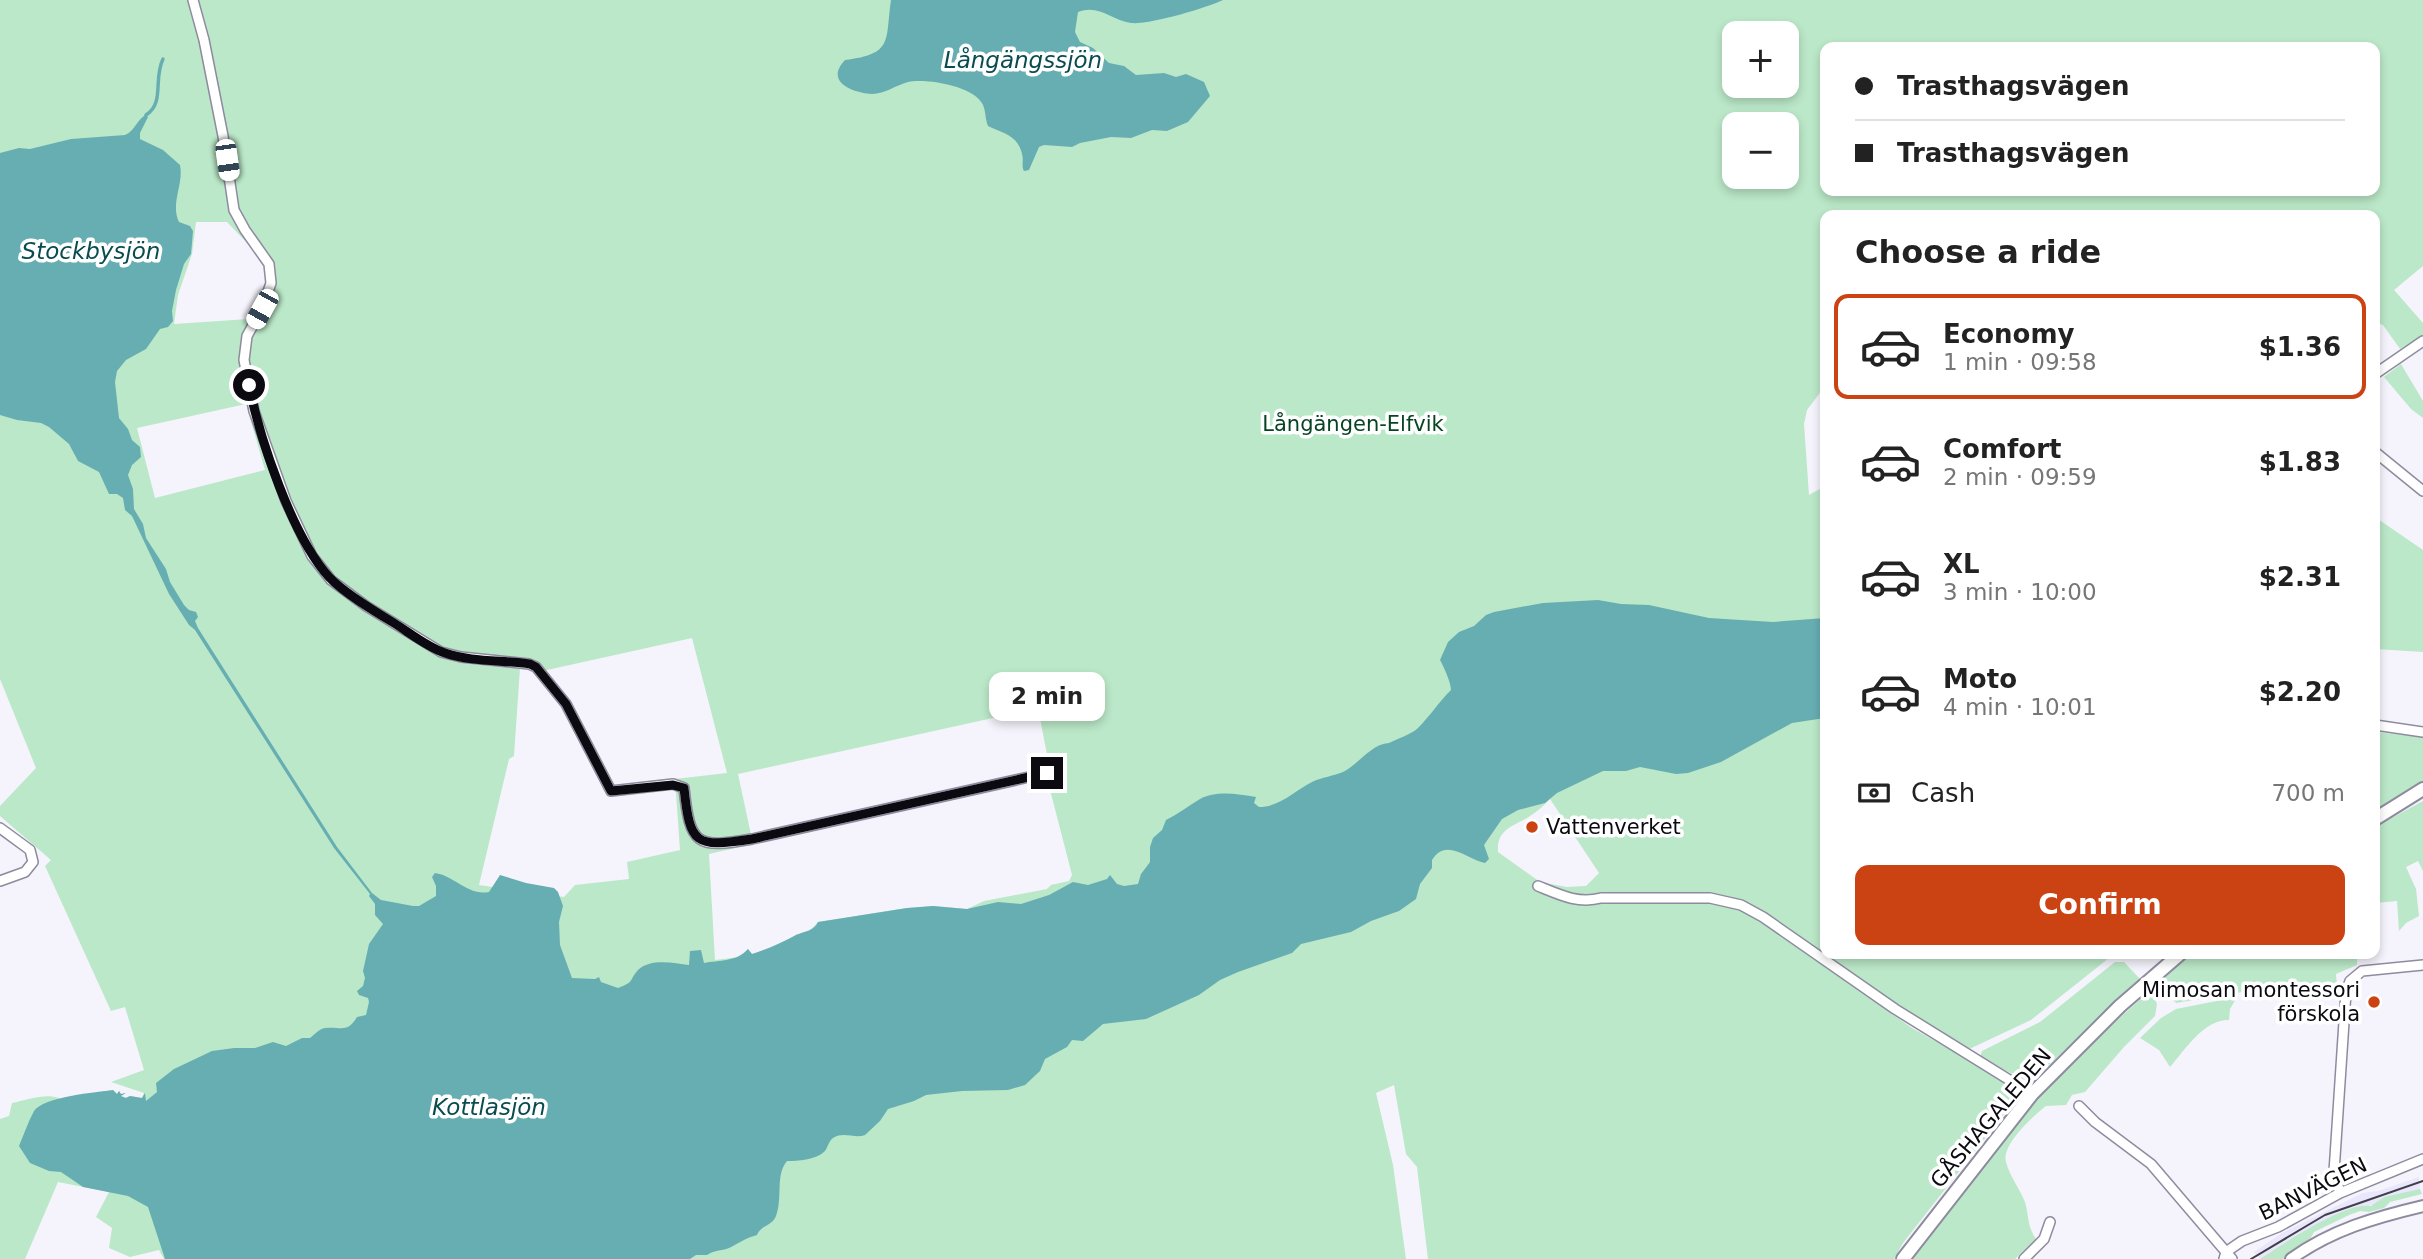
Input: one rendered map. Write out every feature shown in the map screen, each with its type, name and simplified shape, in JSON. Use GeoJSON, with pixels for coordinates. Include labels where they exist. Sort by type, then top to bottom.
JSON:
{"type":"FeatureCollection","features":[{"type":"Feature","properties":{"kind":"main road"},"geometry":{"type":"LineString","coordinates":[[2380,816],[2423,789]]}},
{"type":"Feature","properties":{"kind":"main road"},"geometry":{"type":"LineString","coordinates":[[2387,811],[2423,795]]}},
{"type":"Feature","properties":{"kind":"main road","name":"GÅSHAGALEDEN"},"geometry":{"type":"LineString","coordinates":[[1903,1259],[2032,1094],[2120,1006],[2174,959]]}},
{"type":"Feature","properties":{"kind":"street"},"geometry":{"type":"LineString","coordinates":[[193,0],[223,136],[234,210],[270,264],[271,283],[262,309],[247,336],[244,360],[254,411],[286,501],[312,556],[331,580],[366,606],[441,652],[536,667],[566,704],[611,791],[673,785],[684,788],[691,829],[702,842],[718,844],[752,839],[1047,773]]}},
{"type":"Feature","properties":{"kind":"street"},"geometry":{"type":"LineString","coordinates":[[2380,371],[2423,341]]}},
{"type":"Feature","properties":{"kind":"street"},"geometry":{"type":"LineString","coordinates":[[2380,456],[2423,491]]}},
{"type":"Feature","properties":{"kind":"street"},"geometry":{"type":"LineString","coordinates":[[2380,726],[2423,732]]}},
{"type":"Feature","properties":{"kind":"street"},"geometry":{"type":"LineString","coordinates":[[0,828],[30,850],[33,862],[25,872],[0,881]]}},
{"type":"Feature","properties":{"kind":"street"},"geometry":{"type":"LineString","coordinates":[[1538,886],[1570,899],[1587,901],[1601,898],[1710,898],[1741,905],[1820,957]]}},
{"type":"Feature","properties":{"kind":"street"},"geometry":{"type":"LineString","coordinates":[[1823,959],[1895,1009],[2032,1094]]}},
{"type":"Feature","properties":{"kind":"street"},"geometry":{"type":"LineString","coordinates":[[2340,1193],[2334,1172],[2346,992],[2350,981],[2362,971],[2423,965]]}},
{"type":"Feature","properties":{"kind":"street"},"geometry":{"type":"LineString","coordinates":[[2079,1106],[2095,1122],[2151,1164],[2228,1257]]}},
{"type":"Feature","properties":{"kind":"street","name":"BANVÄGEN"},"geometry":{"type":"LineString","coordinates":[[2228,1257],[2242,1241],[2278,1227],[2340,1193],[2423,1158]]}},
{"type":"Feature","properties":{"kind":"street"},"geometry":{"type":"LineString","coordinates":[[2291,1259],[2353,1225],[2423,1206]]}},
{"type":"Feature","properties":{"kind":"street"},"geometry":{"type":"LineString","coordinates":[[2024,1259],[2044,1239],[2050,1222]]}},
{"type":"Feature","properties":{"kind":"shaded area"},"geometry":{"type":"Polygon","coordinates":[[[2419,1177],[2420,1190],[2384,1197],[2374,1205],[2365,1205],[2331,1217],[2260,1259],[2254,1252],[2282,1233],[2363,1193],[2378,1191],[2419,1177]]]}},
{"type":"Feature","properties":{"kind":"green space","name":"Långängen-Elfvik"},"geometry":{"type":"Polygon","coordinates":[[[0,0],[2423,0],[2423,266],[2394,290],[2423,323],[2423,335],[2400,349],[2380,324],[2380,210],[1820,210],[1820,393],[1807,410],[1804,424],[1809,495],[1820,489],[1820,951],[1761,911],[1750,915],[1912,1028],[2017,1090],[2015,1100],[1903,1243],[1894,1259],[1428,1259],[1417,1167],[1406,1154],[1394,1085],[1376,1093],[1393,1165],[1406,1259],[164,1259],[159,1250],[130,1257],[109,1248],[112,1228],[96,1217],[109,1192],[58,1182],[25,1259],[0,1259],[0,1119],[9,1116],[12,1103],[37,1097],[61,1099],[113,1090],[117,1094],[119,1091],[121,1094],[126,1093],[121,1096],[124,1098],[142,1098],[144,1093],[111,1082],[144,1070],[125,1007],[111,1011],[45,866],[51,860],[0,816],[0,806],[36,768],[0,679],[0,0]],[[196,222],[192,254],[178,295],[174,324],[249,319],[259,307],[264,294],[267,264],[227,222],[196,222]],[[246,404],[137,428],[155,498],[265,470],[246,404]],[[692,638],[547,670],[520,668],[514,756],[509,759],[479,885],[564,897],[575,885],[629,879],[627,862],[680,850],[675,779],[727,773],[692,638]],[[1038,708],[738,774],[753,844],[709,854],[715,960],[739,957],[748,949],[752,954],[776,946],[797,934],[807,932],[818,922],[907,908],[933,906],[967,909],[984,901],[1047,889],[1051,885],[1069,881],[1072,875],[1047,778],[1050,770],[1038,708]],[[1550,799],[1500,837],[1498,852],[1540,882],[1567,887],[1586,886],[1599,873],[1550,799]]]}},
{"type":"Feature","properties":{"kind":"green space"},"geometry":{"type":"Polygon","coordinates":[[[2401,364],[2423,401],[2423,418],[2411,409],[2384,377],[2401,364]]]}},
{"type":"Feature","properties":{"kind":"green space"},"geometry":{"type":"Polygon","coordinates":[[[2380,520],[2423,550],[2423,652],[2380,649],[2380,520]]]}},
{"type":"Feature","properties":{"kind":"green space"},"geometry":{"type":"Polygon","coordinates":[[[2380,733],[2423,737],[2423,784],[2380,807],[2380,733]]]}},
{"type":"Feature","properties":{"kind":"green space"},"geometry":{"type":"Polygon","coordinates":[[[2423,801],[2423,871],[2418,861],[2406,867],[2416,889],[2419,916],[2406,923],[2399,931],[2397,901],[2380,903],[2380,824],[2423,801]]]}},
{"type":"Feature","properties":{"kind":"green space","name":"Långängen-Elfvik"},"geometry":{"type":"Polygon","coordinates":[[[1831,959],[2108,959],[2031,1020],[1965,1051],[1831,959]]]}},
{"type":"Feature","properties":{"kind":"green space"},"geometry":{"type":"Polygon","coordinates":[[[2185,959],[2357,959],[2357,965],[2336,974],[2337,987],[2254,990],[2176,1003],[2162,987],[2153,995],[2157,1004],[2155,1016],[2085,1092],[2072,1095],[2066,1105],[2046,1106],[2019,1131],[2008,1147],[2006,1162],[2025,1202],[2036,1239],[2015,1259],[1912,1259],[1932,1229],[2024,1112],[2078,1055],[2185,959]]]}},
{"type":"Feature","properties":{"kind":"green space"},"geometry":{"type":"Polygon","coordinates":[[[2115,962],[2124,962],[2140,979],[2035,1078],[2025,1080],[1980,1058],[1982,1051],[2040,1022],[2115,962]]]}},
{"type":"Feature","properties":{"kind":"green space"},"geometry":{"type":"Polygon","coordinates":[[[2237,997],[2230,1009],[2229,1020],[2220,1021],[2203,1030],[2170,1067],[2159,1050],[2140,1038],[2161,1018],[2176,1009],[2237,997]]]}},
{"type":"Feature","properties":{"kind":"green space"},"geometry":{"type":"Polygon","coordinates":[[[2420,1189],[2422,1194],[2390,1202],[2384,1208],[2369,1212],[2360,1211],[2314,1232],[2309,1241],[2283,1259],[2260,1259],[2346,1210],[2371,1206],[2384,1197],[2420,1189]]]}},
{"type":"Feature","properties":{"kind":"water","name":"Långängssjön"},"geometry":{"type":"Polygon","coordinates":[[[891,0],[1223,0],[1177,15],[1139,23],[1124,21],[1099,11],[1085,10],[1078,12],[1075,32],[1080,42],[1093,48],[1109,63],[1124,66],[1136,75],[1164,73],[1176,77],[1186,74],[1204,82],[1210,96],[1188,122],[1167,131],[1152,130],[1131,138],[1111,137],[1072,147],[1039,147],[1029,170],[1024,171],[1022,154],[1017,143],[988,126],[983,105],[978,98],[960,88],[916,81],[872,94],[850,89],[839,80],[839,68],[845,60],[872,54],[884,43],[891,0]]]}},
{"type":"Feature","properties":{"kind":"water","name":"Kottlasjön"},"geometry":{"type":"Polygon","coordinates":[[[146,115],[148,117],[140,139],[163,150],[180,165],[177,215],[179,222],[190,226],[193,231],[191,254],[184,264],[176,290],[173,321],[168,327],[160,329],[146,349],[126,360],[117,371],[115,382],[119,418],[128,429],[132,440],[140,447],[141,457],[132,465],[128,475],[133,489],[134,509],[143,524],[146,538],[166,569],[170,582],[184,605],[196,612],[198,617],[195,621],[198,628],[337,847],[372,893],[381,900],[419,906],[436,896],[432,877],[435,873],[468,889],[481,892],[489,892],[500,875],[554,888],[563,906],[559,922],[560,945],[572,978],[599,977],[601,982],[618,988],[630,982],[638,970],[649,964],[662,962],[689,965],[690,951],[701,950],[704,963],[733,958],[748,949],[752,954],[809,930],[818,922],[907,908],[933,906],[967,909],[998,902],[1021,904],[1049,895],[1073,882],[1088,885],[1107,879],[1110,875],[1117,884],[1138,884],[1141,874],[1150,862],[1153,838],[1162,830],[1166,820],[1200,799],[1213,794],[1235,794],[1256,797],[1254,803],[1259,807],[1274,804],[1312,782],[1343,772],[1376,747],[1415,730],[1451,690],[1440,660],[1448,642],[1459,632],[1474,626],[1486,615],[1494,612],[1543,603],[1598,600],[1649,605],[1709,618],[1773,622],[1820,618],[1820,719],[1792,723],[1721,762],[1688,773],[1676,774],[1640,767],[1626,771],[1603,771],[1557,793],[1545,803],[1518,810],[1502,819],[1484,845],[1489,859],[1485,863],[1457,851],[1444,850],[1438,853],[1432,860],[1432,868],[1420,884],[1416,899],[1399,911],[1351,932],[1301,944],[1292,953],[1220,980],[1199,995],[1146,1019],[1103,1024],[1083,1041],[1072,1040],[1067,1047],[1045,1059],[1040,1071],[1025,1085],[1008,1090],[926,1095],[888,1109],[865,1135],[837,1136],[816,1157],[787,1161],[781,1173],[778,1209],[772,1222],[757,1235],[729,1248],[707,1255],[696,1255],[690,1259],[165,1259],[148,1207],[128,1196],[83,1187],[61,1172],[49,1171],[30,1163],[19,1146],[34,1111],[39,1106],[59,1099],[113,1090],[117,1094],[119,1091],[121,1094],[126,1093],[121,1096],[126,1098],[142,1098],[145,1093],[146,1101],[157,1092],[156,1083],[174,1069],[212,1051],[255,1048],[273,1042],[286,1046],[302,1038],[310,1038],[323,1029],[350,1026],[357,1017],[366,1015],[368,998],[359,995],[357,991],[363,986],[363,971],[369,944],[383,924],[375,915],[375,904],[370,894],[334,848],[195,630],[169,594],[132,516],[125,510],[123,498],[117,494],[109,494],[99,472],[78,461],[69,444],[49,427],[0,415],[0,153],[71,139],[125,135],[146,115]]]}},
{"type":"Feature","properties":{"kind":"waterway"},"geometry":{"type":"LineString","coordinates":[[146,115],[155,104],[163,59]]}},
{"type":"Feature","properties":{"kind":"tram line"},"geometry":{"type":"LineString","coordinates":[[2251,1259],[2325,1215],[2423,1181]]}},
{"type":"Feature","properties":{"kind":"place","name":"Vattenverket"},"geometry":{"type":"Point","coordinates":[1532,827]}},
{"type":"Feature","properties":{"kind":"place","name":"Mimosan montessori förskola"},"geometry":{"type":"Point","coordinates":[2374,1002]}},
{"type":"Feature","properties":{"kind":"route"},"geometry":{"type":"LineString","coordinates":[[249,385],[254,411],[286,501],[312,556],[331,580],[366,606],[441,652],[536,667],[566,704],[611,791],[673,785],[684,788],[691,829],[702,842],[718,844],[752,839],[1047,773]]}},
{"type":"Feature","properties":{"kind":"water label","name":"Stockbysjön"},"geometry":{"type":"Point","coordinates":[91,251]}}]}
